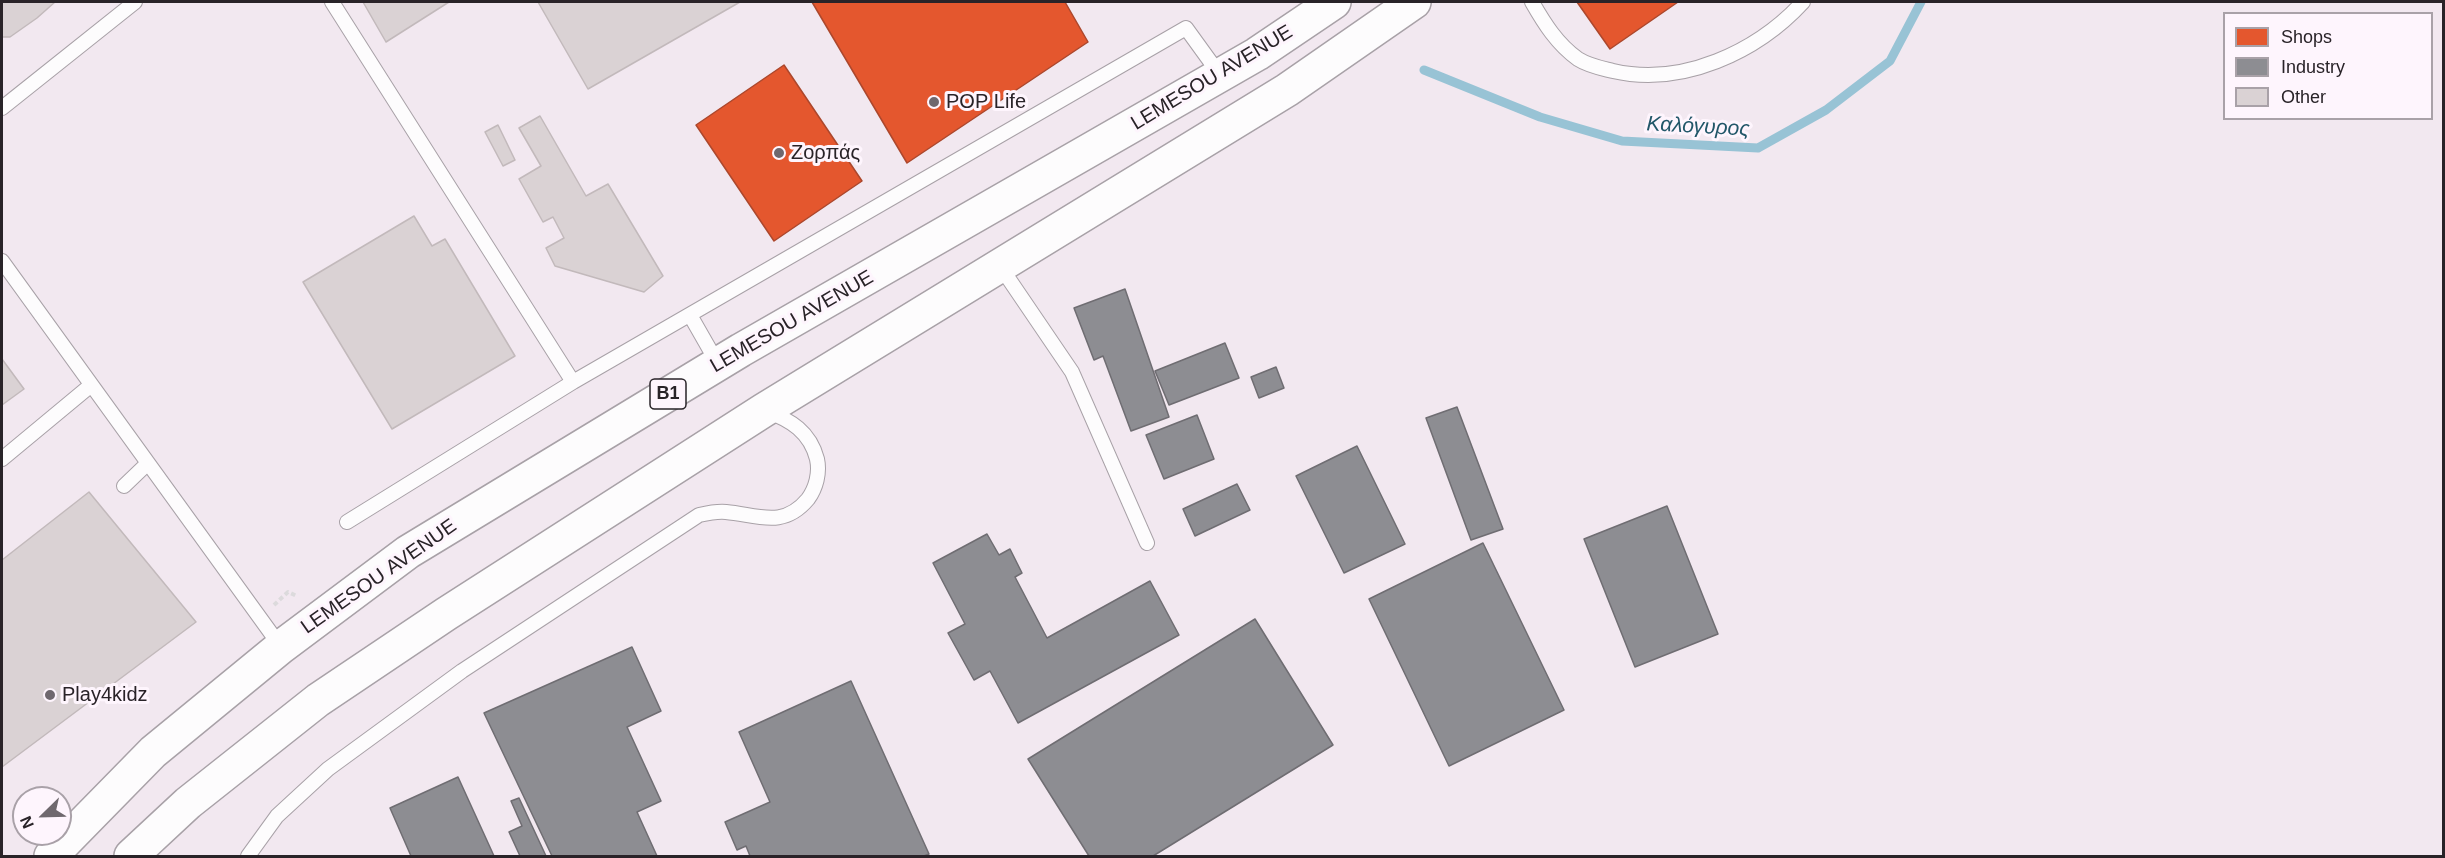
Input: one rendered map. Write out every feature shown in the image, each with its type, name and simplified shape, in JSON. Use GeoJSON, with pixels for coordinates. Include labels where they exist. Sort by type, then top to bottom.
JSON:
{"type":"FeatureCollection","features":[{"type":"Feature","properties":{"kind":"main road","name":"LEMESOU AVENUE"},"geometry":{"type":"LineString","coordinates":[[51,856],[153,752],[281,647],[408,552],[718,364],[1257,54],[1334,2]]}},
{"type":"Feature","properties":{"kind":"main road"},"geometry":{"type":"LineString","coordinates":[[131,856],[188,803],[318,700],[446,614],[765,410],[1287,90],[1414,2]]}},
{"type":"Feature","properties":{"kind":"lane"},"geometry":{"type":"LineString","coordinates":[[2,108],[135,2]]}},
{"type":"Feature","properties":{"kind":"lane"},"geometry":{"type":"LineString","coordinates":[[332,2],[573,382]]}},
{"type":"Feature","properties":{"kind":"lane"},"geometry":{"type":"LineString","coordinates":[[1532,2],[1548,30],[1577,58],[1589,65],[1632,75],[1690,71],[1723,60],[1784,23],[1803,2]]}},
{"type":"Feature","properties":{"kind":"lane"},"geometry":{"type":"LineString","coordinates":[[347,522],[573,382],[1186,28],[1220,75]]}},
{"type":"Feature","properties":{"kind":"lane"},"geometry":{"type":"LineString","coordinates":[[2,261],[90,386],[281,647]]}},
{"type":"Feature","properties":{"kind":"lane"},"geometry":{"type":"LineString","coordinates":[[1000,266],[1072,372],[1147,543]]}},
{"type":"Feature","properties":{"kind":"lane"},"geometry":{"type":"LineString","coordinates":[[690,315],[718,364]]}},
{"type":"Feature","properties":{"kind":"lane"},"geometry":{"type":"LineString","coordinates":[[2,459],[90,386]]}},
{"type":"Feature","properties":{"kind":"lane"},"geometry":{"type":"LineString","coordinates":[[248,856],[277,816],[328,769],[462,671],[699,515],[717,512],[774,518],[797,510],[812,493],[816,483],[818,464],[815,453],[806,434],[789,421],[765,410]]}},
{"type":"Feature","properties":{"kind":"lane"},"geometry":{"type":"LineString","coordinates":[[124,486],[148,463]]}},
{"type":"Feature","properties":{"kind":"building: Shops","name":"POP Life"},"geometry":{"type":"Polygon","coordinates":[[[812,2],[1065,2],[1088,42],[907,163],[812,2]]]}},
{"type":"Feature","properties":{"kind":"building: Shops"},"geometry":{"type":"Polygon","coordinates":[[[1577,2],[1678,2],[1610,49],[1577,2]]]}},
{"type":"Feature","properties":{"kind":"building: Shops","name":"Ζορπάς"},"geometry":{"type":"Polygon","coordinates":[[[784,65],[862,181],[774,241],[696,125],[784,65]]]}},
{"type":"Feature","properties":{"kind":"building: Industry"},"geometry":{"type":"Polygon","coordinates":[[[1125,289],[1169,417],[1131,431],[1103,356],[1094,360],[1074,308],[1125,289]]]}},
{"type":"Feature","properties":{"kind":"building: Industry"},"geometry":{"type":"Polygon","coordinates":[[[1225,343],[1239,378],[1169,405],[1155,371],[1225,343]]]}},
{"type":"Feature","properties":{"kind":"building: Industry"},"geometry":{"type":"Polygon","coordinates":[[[1276,367],[1284,388],[1259,398],[1251,377],[1276,367]]]}},
{"type":"Feature","properties":{"kind":"building: Industry"},"geometry":{"type":"Polygon","coordinates":[[[1457,407],[1503,529],[1471,540],[1426,418],[1457,407]]]}},
{"type":"Feature","properties":{"kind":"building: Industry"},"geometry":{"type":"Polygon","coordinates":[[[1197,415],[1214,459],[1164,479],[1146,435],[1197,415]]]}},
{"type":"Feature","properties":{"kind":"building: Industry"},"geometry":{"type":"Polygon","coordinates":[[[1357,446],[1405,544],[1344,573],[1296,476],[1357,446]]]}},
{"type":"Feature","properties":{"kind":"building: Industry"},"geometry":{"type":"Polygon","coordinates":[[[1237,484],[1250,510],[1195,536],[1183,509],[1237,484]]]}},
{"type":"Feature","properties":{"kind":"building: Industry"},"geometry":{"type":"Polygon","coordinates":[[[1667,506],[1718,634],[1635,667],[1584,539],[1667,506]]]}},
{"type":"Feature","properties":{"kind":"building: Industry"},"geometry":{"type":"Polygon","coordinates":[[[987,534],[999,555],[1010,549],[1022,573],[1015,577],[1047,638],[1150,581],[1179,635],[1018,723],[990,671],[974,680],[948,633],[965,624],[933,563],[987,534]]]}},
{"type":"Feature","properties":{"kind":"building: Industry"},"geometry":{"type":"Polygon","coordinates":[[[1483,543],[1564,710],[1449,766],[1369,599],[1483,543]]]}},
{"type":"Feature","properties":{"kind":"building: Industry"},"geometry":{"type":"Polygon","coordinates":[[[1255,619],[1333,745],[1153,856],[1089,856],[1028,759],[1255,619]]]}},
{"type":"Feature","properties":{"kind":"building: Industry"},"geometry":{"type":"Polygon","coordinates":[[[632,647],[661,711],[627,727],[661,801],[637,812],[657,856],[552,856],[484,713],[632,647]]]}},
{"type":"Feature","properties":{"kind":"building: Industry"},"geometry":{"type":"Polygon","coordinates":[[[851,681],[929,854],[924,856],[750,856],[746,846],[737,850],[725,822],[770,802],[739,732],[851,681]]]}},
{"type":"Feature","properties":{"kind":"building: Industry"},"geometry":{"type":"Polygon","coordinates":[[[458,777],[494,856],[411,856],[390,808],[458,777]]]}},
{"type":"Feature","properties":{"kind":"building: Industry"},"geometry":{"type":"Polygon","coordinates":[[[519,798],[546,856],[520,856],[509,832],[522,826],[511,801],[519,798]]]}},
{"type":"Feature","properties":{"kind":"building: Other"},"geometry":{"type":"Polygon","coordinates":[[[2,2],[55,2],[10,37],[2,37],[2,2]]]}},
{"type":"Feature","properties":{"kind":"building: Other"},"geometry":{"type":"Polygon","coordinates":[[[363,2],[449,2],[386,42],[363,2]]]}},
{"type":"Feature","properties":{"kind":"building: Other"},"geometry":{"type":"Polygon","coordinates":[[[538,2],[740,2],[588,89],[538,2]]]}},
{"type":"Feature","properties":{"kind":"building: Other"},"geometry":{"type":"Polygon","coordinates":[[[540,116],[586,196],[608,184],[663,276],[644,292],[555,266],[546,248],[564,238],[553,217],[543,222],[519,179],[541,166],[519,128],[540,116]]]}},
{"type":"Feature","properties":{"kind":"building: Other"},"geometry":{"type":"Polygon","coordinates":[[[498,125],[515,160],[503,166],[485,132],[498,125]]]}},
{"type":"Feature","properties":{"kind":"building: Other"},"geometry":{"type":"Polygon","coordinates":[[[414,216],[432,246],[445,239],[515,356],[392,429],[303,282],[414,216]]]}},
{"type":"Feature","properties":{"kind":"building: Other"},"geometry":{"type":"Polygon","coordinates":[[[2,359],[24,389],[2,405],[2,359]]]}},
{"type":"Feature","properties":{"kind":"building: Other","name":"Play4kidz"},"geometry":{"type":"Polygon","coordinates":[[[89,492],[196,622],[2,767],[2,560],[89,492]]]}},
{"type":"Feature","properties":{"kind":"waterway","name":"Καλόγυρος"},"geometry":{"type":"LineString","coordinates":[[1424,70],[1540,117],[1622,141],[1758,148],[1826,110],[1890,61],[1921,2]]}},
{"type":"Feature","properties":{"kind":"place","name":"POP Life"},"geometry":{"type":"Point","coordinates":[934,102]}},
{"type":"Feature","properties":{"kind":"place","name":"Ζορπάς"},"geometry":{"type":"Point","coordinates":[779,153]}},
{"type":"Feature","properties":{"kind":"place","name":"Play4kidz"},"geometry":{"type":"Point","coordinates":[50,695]}}]}
